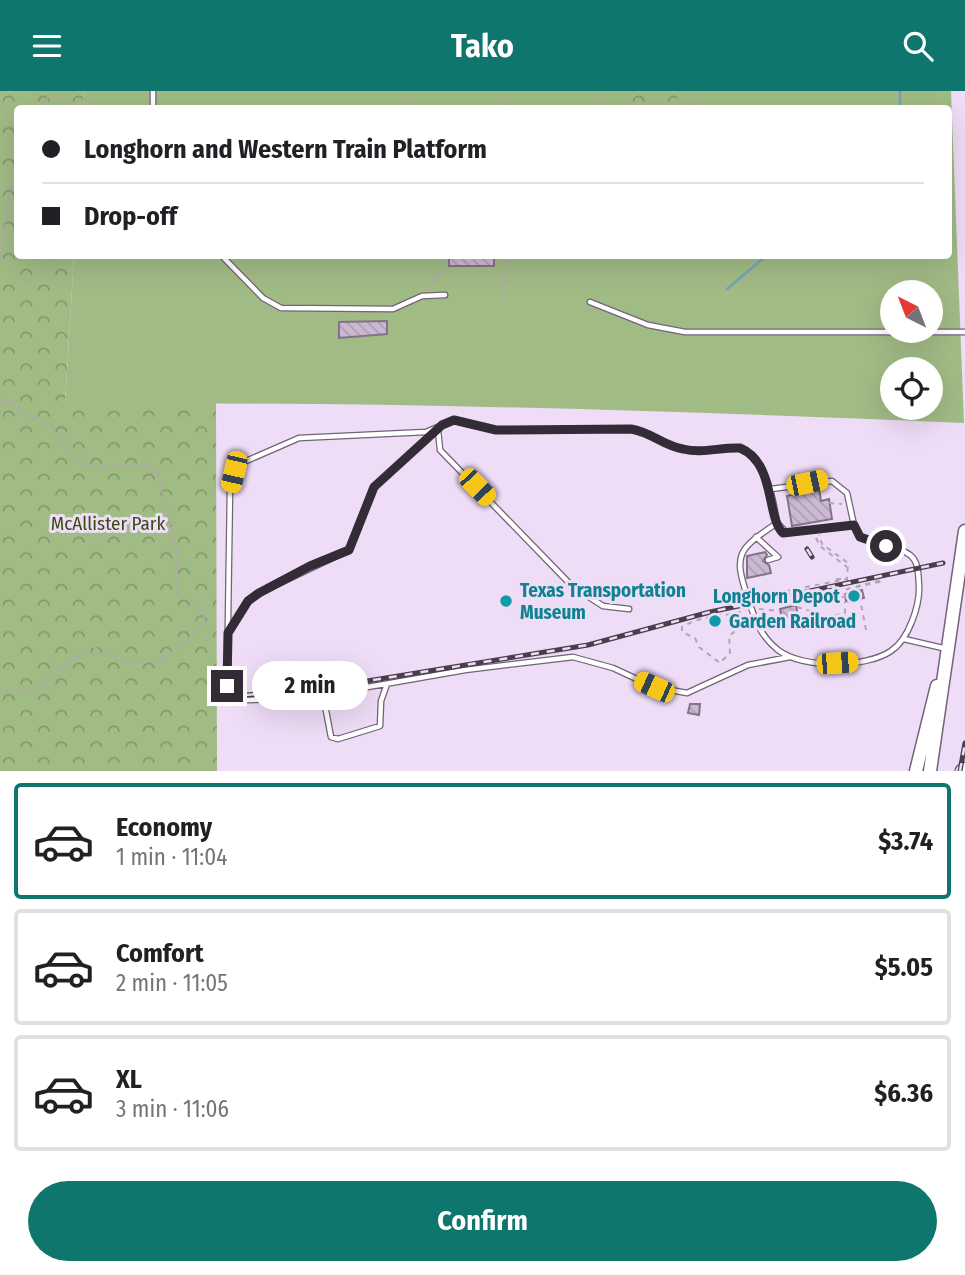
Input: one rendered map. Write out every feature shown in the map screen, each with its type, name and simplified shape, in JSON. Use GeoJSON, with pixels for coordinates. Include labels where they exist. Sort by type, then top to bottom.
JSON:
{"type":"FeatureCollection","features":[{"type":"Feature","properties":{"kind":"main road"},"geometry":{"type":"LineString","coordinates":[[930,771],[965,531]]}},
{"type":"Feature","properties":{"kind":"main road"},"geometry":{"type":"LineString","coordinates":[[916,771],[922,734],[947,652]]}},
{"type":"Feature","properties":{"kind":"lane"},"geometry":{"type":"LineString","coordinates":[[225,259],[263,298],[281,308],[393,309],[422,296],[445,295]]}},
{"type":"Feature","properties":{"kind":"lane"},"geometry":{"type":"LineString","coordinates":[[590,302],[648,325],[685,332],[965,331]]}},
{"type":"Feature","properties":{"kind":"lane"},"geometry":{"type":"LineString","coordinates":[[771,489],[832,481],[843,488],[860,537],[910,555],[917,563],[920,602],[904,639],[890,652],[853,662],[821,664],[790,657],[748,665],[687,693],[654,687],[613,668],[573,657],[505,664],[299,699],[237,699],[227,686],[230,489],[234,472],[244,462],[299,438],[410,433],[440,427],[454,420],[496,430],[645,431],[683,449],[711,451],[740,448],[753,457],[771,489],[780,530],[787,533],[854,525]]}},
{"type":"Feature","properties":{"kind":"lane"},"geometry":{"type":"LineString","coordinates":[[440,427],[440,450],[572,586],[603,606],[629,609]]}},
{"type":"Feature","properties":{"kind":"lane"},"geometry":{"type":"LineString","coordinates":[[228,633],[248,601],[259,593],[349,550],[374,487],[440,427]]}},
{"type":"Feature","properties":{"kind":"lane"},"geometry":{"type":"LineString","coordinates":[[777,523],[756,537],[740,554],[751,610],[767,640],[790,657]]}},
{"type":"Feature","properties":{"kind":"lane"},"geometry":{"type":"LineString","coordinates":[[756,537],[778,557],[768,560]]}},
{"type":"Feature","properties":{"kind":"lane"},"geometry":{"type":"LineString","coordinates":[[904,639],[947,652]]}},
{"type":"Feature","properties":{"kind":"lane"},"geometry":{"type":"LineString","coordinates":[[323,695],[328,729],[331,737],[338,739],[380,726],[383,721],[382,701],[387,684]]}},
{"type":"Feature","properties":{"kind":"path"},"geometry":{"type":"LineString","coordinates":[[404,105],[418,91]]}},
{"type":"Feature","properties":{"kind":"path"},"geometry":{"type":"LineString","coordinates":[[593,91],[607,105]]}},
{"type":"Feature","properties":{"kind":"path"},"geometry":{"type":"LineString","coordinates":[[0,259],[6,237],[9,193],[14,185]]}},
{"type":"Feature","properties":{"kind":"path"},"geometry":{"type":"LineString","coordinates":[[422,296],[445,266],[446,259]]}},
{"type":"Feature","properties":{"kind":"path"},"geometry":{"type":"LineString","coordinates":[[505,295],[506,259]]}},
{"type":"Feature","properties":{"kind":"path"},"geometry":{"type":"LineString","coordinates":[[0,400],[17,404],[20,413],[54,428],[71,456],[88,466],[144,464],[157,468],[176,549],[177,596],[192,602],[204,612],[205,622],[177,651],[163,659],[148,662],[122,660],[95,648],[78,654],[35,691],[21,693],[0,689]]}},
{"type":"Feature","properties":{"kind":"path"},"geometry":{"type":"LineString","coordinates":[[829,503],[850,502]]}},
{"type":"Feature","properties":{"kind":"path"},"geometry":{"type":"LineString","coordinates":[[817,534],[820,546],[848,565],[850,589]]}},
{"type":"Feature","properties":{"kind":"path"},"geometry":{"type":"LineString","coordinates":[[836,579],[848,579]]}},
{"type":"Feature","properties":{"kind":"path"},"geometry":{"type":"LineString","coordinates":[[748,599],[848,579]]}},
{"type":"Feature","properties":{"kind":"path"},"geometry":{"type":"LineString","coordinates":[[846,602],[844,590],[883,581]]}},
{"type":"Feature","properties":{"kind":"path"},"geometry":{"type":"LineString","coordinates":[[782,590],[788,591]]}},
{"type":"Feature","properties":{"kind":"path"},"geometry":{"type":"LineString","coordinates":[[772,592],[777,593]]}},
{"type":"Feature","properties":{"kind":"path"},"geometry":{"type":"LineString","coordinates":[[827,597],[845,597]]}},
{"type":"Feature","properties":{"kind":"path"},"geometry":{"type":"LineString","coordinates":[[849,633],[843,603],[860,599],[866,630]]}},
{"type":"Feature","properties":{"kind":"path"},"geometry":{"type":"LineString","coordinates":[[796,607],[827,615],[845,614]]}},
{"type":"Feature","properties":{"kind":"path"},"geometry":{"type":"LineString","coordinates":[[733,616],[740,627],[729,636],[730,653],[720,663],[699,647],[695,639],[682,632],[682,627],[698,619],[733,616],[767,608],[780,611]]}},
{"type":"Feature","properties":{"kind":"green space","name":"McAllister Park"},"geometry":{"type":"Polygon","coordinates":[[[0,91],[84,91],[83,105],[14,105],[14,259],[74,259],[65,403],[216,402],[217,771],[0,771],[0,91]]]}},
{"type":"Feature","properties":{"kind":"green space"},"geometry":{"type":"Polygon","coordinates":[[[84,91],[951,91],[952,105],[83,105],[84,91]]]}},
{"type":"Feature","properties":{"kind":"green space"},"geometry":{"type":"Polygon","coordinates":[[[618,91],[677,91],[678,105],[633,105],[618,91]]]}},
{"type":"Feature","properties":{"kind":"green space"},"geometry":{"type":"Polygon","coordinates":[[[952,117],[964,423],[889,420],[943,420],[943,357],[880,357],[880,420],[515,407],[65,404],[74,259],[952,259],[952,117]]]}},
{"type":"Feature","properties":{"kind":"building"},"geometry":{"type":"Polygon","coordinates":[[[449,259],[494,259],[494,266],[449,266],[449,259]]]}},
{"type":"Feature","properties":{"kind":"building"},"geometry":{"type":"Polygon","coordinates":[[[387,321],[387,334],[339,338],[339,322],[387,321]]]}},
{"type":"Feature","properties":{"kind":"building"},"geometry":{"type":"Polygon","coordinates":[[[819,489],[821,501],[829,499],[832,519],[792,526],[787,496],[819,489]]]}},
{"type":"Feature","properties":{"kind":"building"},"geometry":{"type":"Polygon","coordinates":[[[765,552],[767,555],[763,561],[769,565],[771,573],[747,578],[747,556],[765,552]]]}},
{"type":"Feature","properties":{"kind":"building","name":"Longhorn Depot"},"geometry":{"type":"Polygon","coordinates":[[[862,590],[864,598],[846,601],[845,594],[862,590]]]}},
{"type":"Feature","properties":{"kind":"building"},"geometry":{"type":"Polygon","coordinates":[[[796,605],[798,617],[782,621],[780,609],[796,605]]]}},
{"type":"Feature","properties":{"kind":"building"},"geometry":{"type":"Polygon","coordinates":[[[690,704],[700,704],[699,715],[688,713],[690,704]]]}},
{"type":"Feature","properties":{"kind":"waterway"},"geometry":{"type":"LineString","coordinates":[[900,91],[900,105]]}},
{"type":"Feature","properties":{"kind":"waterway"},"geometry":{"type":"LineString","coordinates":[[727,289],[762,259]]}},
{"type":"Feature","properties":{"kind":"railway"},"geometry":{"type":"LineString","coordinates":[[876,532],[882,536]]}},
{"type":"Feature","properties":{"kind":"railway"},"geometry":{"type":"LineString","coordinates":[[807,549],[812,557]]}},
{"type":"Feature","properties":{"kind":"railway"},"geometry":{"type":"LineString","coordinates":[[246,695],[318,689],[588,645],[710,612],[943,563]]}},
{"type":"Feature","properties":{"kind":"railway"},"geometry":{"type":"LineString","coordinates":[[744,620],[745,625]]}},
{"type":"Feature","properties":{"kind":"railway"},"geometry":{"type":"LineString","coordinates":[[960,771],[965,743]]}},
{"type":"Feature","properties":{"kind":"place","name":"Longhorn Depot"},"geometry":{"type":"Point","coordinates":[854,596]}},
{"type":"Feature","properties":{"kind":"place","name":"Texas Transportation Museum"},"geometry":{"type":"Point","coordinates":[506,601]}},
{"type":"Feature","properties":{"kind":"place","name":"Garden Railroad"},"geometry":{"type":"Point","coordinates":[715,621]}},
{"type":"Feature","properties":{"kind":"route"},"geometry":{"type":"LineString","coordinates":[[227,686],[228,633],[248,601],[310,566],[338,557],[349,550],[368,496],[374,487],[442,425],[454,420],[496,430],[631,429],[645,431],[667,444],[683,449],[711,451],[729,447],[740,448],[753,457],[771,489],[777,523],[783,533],[854,525],[860,537],[886,546]]}}]}
